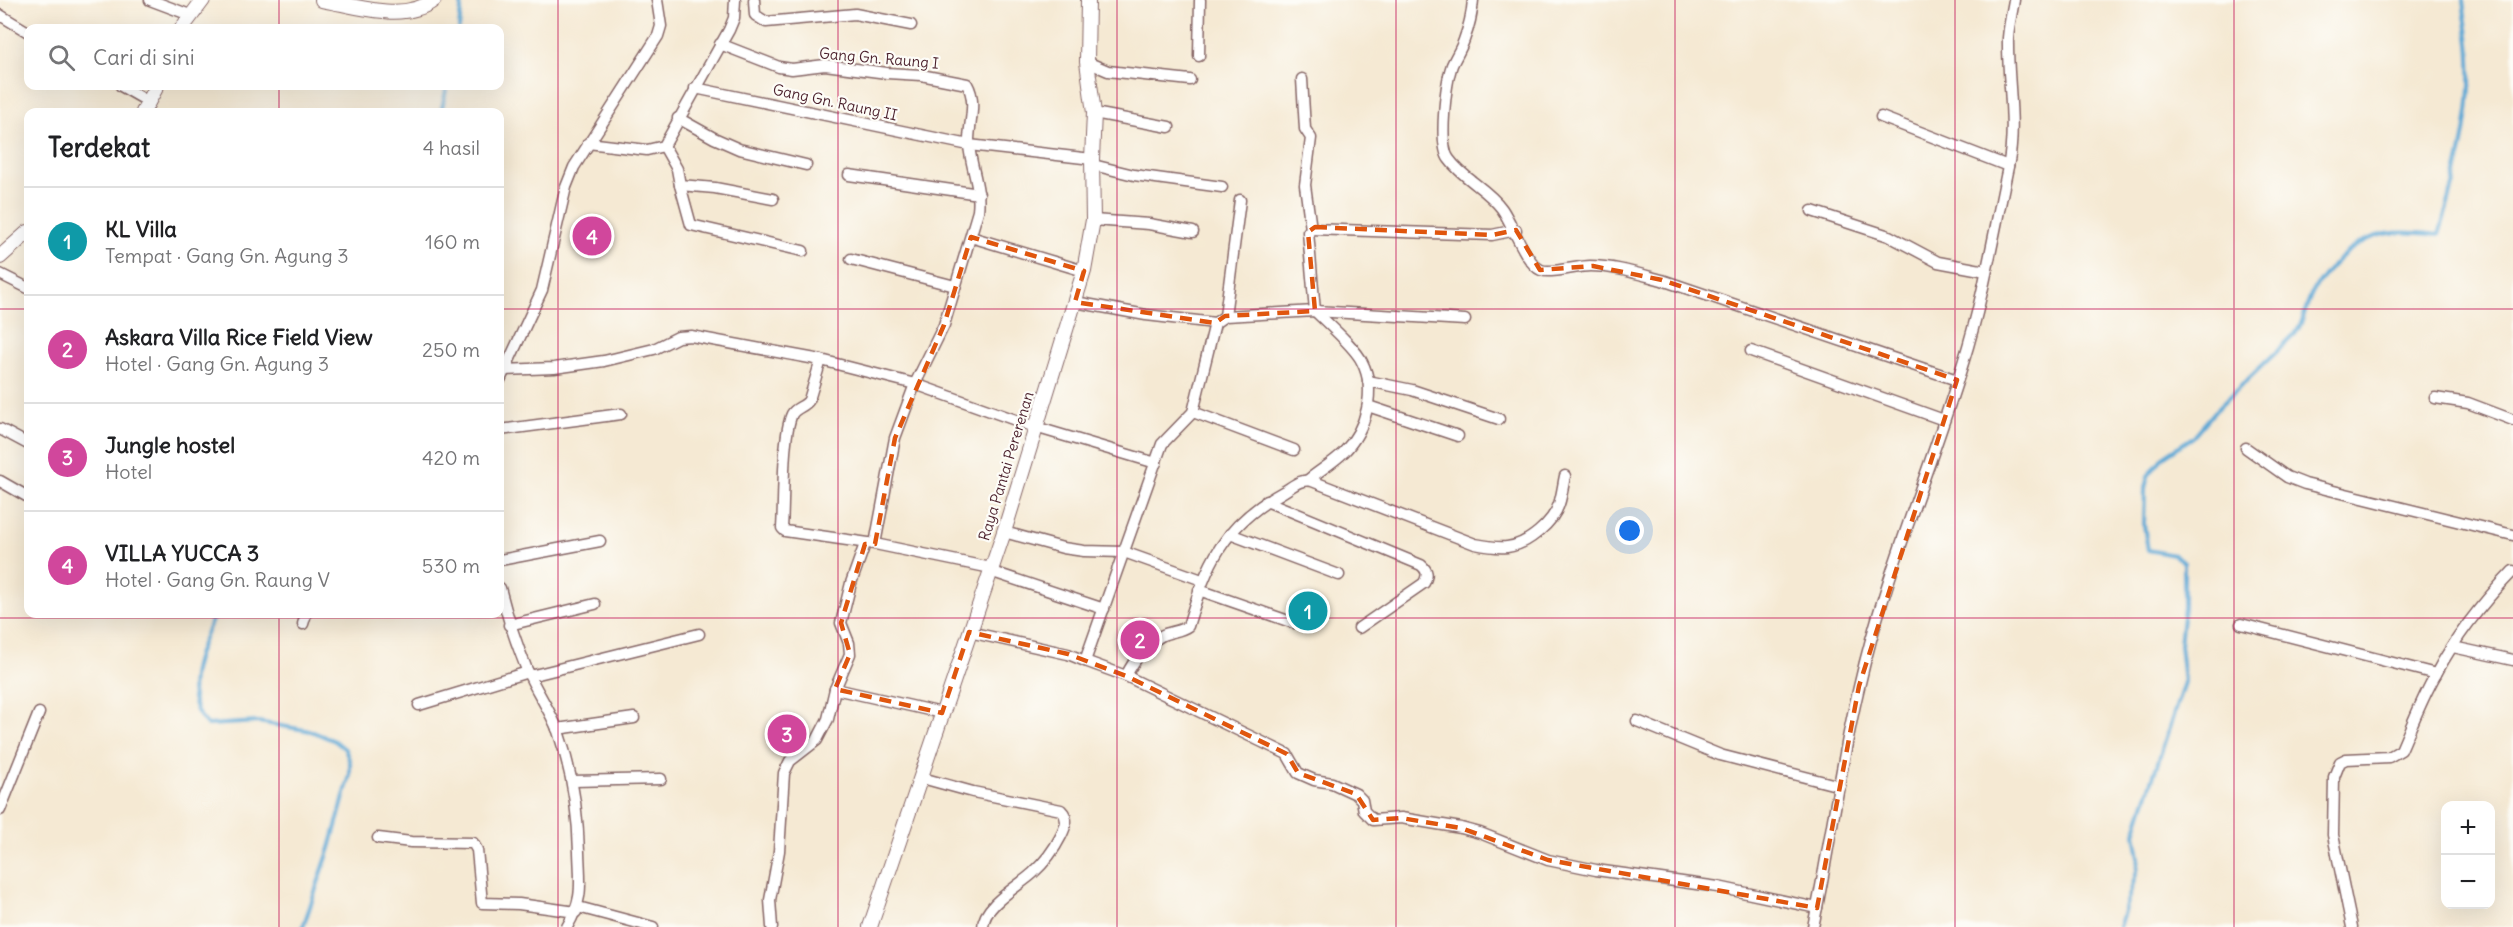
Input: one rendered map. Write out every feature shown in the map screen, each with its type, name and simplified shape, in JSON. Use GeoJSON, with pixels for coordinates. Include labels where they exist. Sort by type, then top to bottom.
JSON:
{"type":"FeatureCollection","features":[{"type":"Feature","properties":{"kind":"street"},"geometry":{"type":"LineString","coordinates":[[150,0],[190,15]]}},
{"type":"Feature","properties":{"kind":"street"},"geometry":{"type":"LineString","coordinates":[[184,24],[203,0]]}},
{"type":"Feature","properties":{"kind":"street"},"geometry":{"type":"LineString","coordinates":[[322,0],[393,11],[419,9],[434,0]]}},
{"type":"Feature","properties":{"kind":"street"},"geometry":{"type":"LineString","coordinates":[[657,0],[662,26],[658,36],[574,166],[566,187],[542,290],[504,369],[555,368],[604,361],[654,349],[678,337],[691,336],[821,360],[915,384],[1035,427],[1156,463]]}},
{"type":"Feature","properties":{"kind":"street"},"geometry":{"type":"LineString","coordinates":[[664,146],[729,30],[734,18],[735,0]]}},
{"type":"Feature","properties":{"kind":"street"},"geometry":{"type":"LineString","coordinates":[[754,0],[755,15],[766,21],[855,14],[911,25]]}},
{"type":"Feature","properties":{"kind":"street","name":"Raya Pantai Pererenan"},"geometry":{"type":"LineString","coordinates":[[870,927],[1004,532],[1084,271],[1093,220],[1094,112],[1087,62],[1088,0]]}},
{"type":"Feature","properties":{"kind":"street"},"geometry":{"type":"LineString","coordinates":[[1199,56],[1200,0]]}},
{"type":"Feature","properties":{"kind":"street"},"geometry":{"type":"LineString","coordinates":[[1473,0],[1464,41],[1450,74],[1443,146],[1451,162],[1479,184],[1501,207],[1529,259],[1540,270],[1554,271],[1570,267],[1593,266],[1662,280],[1957,380]]}},
{"type":"Feature","properties":{"kind":"street"},"geometry":{"type":"LineString","coordinates":[[1813,927],[1830,824],[1840,786],[1859,686],[1885,597],[1957,380],[1986,271],[2008,166],[2012,127],[2008,37],[2013,0]]}},
{"type":"Feature","properties":{"kind":"street"},"geometry":{"type":"LineString","coordinates":[[0,15],[24,30]]}},
{"type":"Feature","properties":{"kind":"street","name":"Gang Gn. Raung I"},"geometry":{"type":"LineString","coordinates":[[720,44],[779,67],[792,69],[825,65],[864,71],[921,75],[967,84],[972,92],[969,145]]}},
{"type":"Feature","properties":{"kind":"street"},"geometry":{"type":"LineString","coordinates":[[1087,62],[1108,71],[1190,80]]}},
{"type":"Feature","properties":{"kind":"street"},"geometry":{"type":"LineString","coordinates":[[1126,676],[1139,655],[1161,636],[1188,626],[1200,585],[1210,563],[1243,518],[1266,501],[1308,480],[1344,452],[1362,426],[1368,406],[1368,381],[1362,360],[1315,311],[1308,232],[1311,229],[1305,185],[1311,138],[1305,129],[1302,80]]}},
{"type":"Feature","properties":{"kind":"street","name":"Gang Gn. Raung II"},"geometry":{"type":"LineString","coordinates":[[695,88],[969,145],[1092,162],[1134,175],[1222,187]]}},
{"type":"Feature","properties":{"kind":"street"},"geometry":{"type":"LineString","coordinates":[[126,90],[146,107],[155,90]]}},
{"type":"Feature","properties":{"kind":"street"},"geometry":{"type":"LineString","coordinates":[[1094,112],[1169,127]]}},
{"type":"Feature","properties":{"kind":"street"},"geometry":{"type":"LineString","coordinates":[[1881,117],[2008,166]]}},
{"type":"Feature","properties":{"kind":"street"},"geometry":{"type":"LineString","coordinates":[[678,118],[714,138],[739,148],[807,165]]}},
{"type":"Feature","properties":{"kind":"street"},"geometry":{"type":"LineString","coordinates":[[588,143],[647,150],[664,146]]}},
{"type":"Feature","properties":{"kind":"street"},"geometry":{"type":"LineString","coordinates":[[772,927],[770,900],[779,851],[784,774],[790,761],[817,740],[823,732],[835,689],[850,654],[849,643],[841,623],[851,583],[870,544],[895,438],[915,384],[944,325],[978,211],[979,194],[969,145]]}},
{"type":"Feature","properties":{"kind":"street"},"geometry":{"type":"LineString","coordinates":[[664,146],[677,169],[691,225],[803,251]]}},
{"type":"Feature","properties":{"kind":"street"},"geometry":{"type":"LineString","coordinates":[[849,175],[979,194]]}},
{"type":"Feature","properties":{"kind":"street"},"geometry":{"type":"LineString","coordinates":[[680,185],[715,188],[773,199]]}},
{"type":"Feature","properties":{"kind":"street"},"geometry":{"type":"LineString","coordinates":[[1226,316],[1240,200]]}},
{"type":"Feature","properties":{"kind":"street"},"geometry":{"type":"LineString","coordinates":[[1812,211],[1889,236],[1938,262],[1986,271]]}},
{"type":"Feature","properties":{"kind":"street"},"geometry":{"type":"LineString","coordinates":[[1093,220],[1149,224],[1193,232]]}},
{"type":"Feature","properties":{"kind":"street"},"geometry":{"type":"LineString","coordinates":[[1311,229],[1492,236],[1515,230]]}},
{"type":"Feature","properties":{"kind":"street"},"geometry":{"type":"LineString","coordinates":[[0,257],[24,236]]}},
{"type":"Feature","properties":{"kind":"street"},"geometry":{"type":"LineString","coordinates":[[971,237],[1084,271]]}},
{"type":"Feature","properties":{"kind":"street"},"geometry":{"type":"LineString","coordinates":[[850,259],[955,286]]}},
{"type":"Feature","properties":{"kind":"street"},"geometry":{"type":"LineString","coordinates":[[0,274],[24,286]]}},
{"type":"Feature","properties":{"kind":"street"},"geometry":{"type":"LineString","coordinates":[[1075,302],[1146,315],[1215,323],[1226,316],[1315,311],[1466,320]]}},
{"type":"Feature","properties":{"kind":"street"},"geometry":{"type":"LineString","coordinates":[[1086,660],[1162,444],[1193,412],[1215,323]]}},
{"type":"Feature","properties":{"kind":"street"},"geometry":{"type":"LineString","coordinates":[[1751,351],[1944,420]]}},
{"type":"Feature","properties":{"kind":"street"},"geometry":{"type":"LineString","coordinates":[[821,360],[806,405],[798,408],[792,414],[787,444],[782,528],[792,534],[870,544],[991,569],[1104,609]]}},
{"type":"Feature","properties":{"kind":"street"},"geometry":{"type":"LineString","coordinates":[[1368,381],[1421,392],[1499,418]]}},
{"type":"Feature","properties":{"kind":"street"},"geometry":{"type":"LineString","coordinates":[[2435,398],[2468,403],[2513,420]]}},
{"type":"Feature","properties":{"kind":"street"},"geometry":{"type":"LineString","coordinates":[[1368,406],[1458,436]]}},
{"type":"Feature","properties":{"kind":"street"},"geometry":{"type":"LineString","coordinates":[[1193,412],[1294,450]]}},
{"type":"Feature","properties":{"kind":"street"},"geometry":{"type":"LineString","coordinates":[[504,429],[621,414]]}},
{"type":"Feature","properties":{"kind":"street"},"geometry":{"type":"LineString","coordinates":[[0,429],[24,442]]}},
{"type":"Feature","properties":{"kind":"street"},"geometry":{"type":"LineString","coordinates":[[2246,448],[2287,477],[2305,484],[2513,535]]}},
{"type":"Feature","properties":{"kind":"street"},"geometry":{"type":"LineString","coordinates":[[1308,480],[1475,544],[1510,547],[1523,541],[1551,519],[1559,504],[1565,476]]}},
{"type":"Feature","properties":{"kind":"street"},"geometry":{"type":"LineString","coordinates":[[0,481],[24,495]]}},
{"type":"Feature","properties":{"kind":"street"},"geometry":{"type":"LineString","coordinates":[[1266,501],[1421,565],[1426,570],[1428,576],[1424,583],[1359,628]]}},
{"type":"Feature","properties":{"kind":"street"},"geometry":{"type":"LineString","coordinates":[[1004,532],[1063,548],[1124,552],[1294,624]]}},
{"type":"Feature","properties":{"kind":"street"},"geometry":{"type":"LineString","coordinates":[[1230,534],[1339,575]]}},
{"type":"Feature","properties":{"kind":"street"},"geometry":{"type":"LineString","coordinates":[[504,559],[600,541]]}},
{"type":"Feature","properties":{"kind":"street"},"geometry":{"type":"LineString","coordinates":[[2352,927],[2333,835],[2332,789],[2336,770],[2340,762],[2346,759],[2389,757],[2401,750],[2436,674],[2484,601],[2513,571]]}},
{"type":"Feature","properties":{"kind":"street"},"geometry":{"type":"LineString","coordinates":[[504,604],[509,625],[529,674],[557,729],[573,781],[579,836],[580,892],[577,909],[567,927]]}},
{"type":"Feature","properties":{"kind":"street"},"geometry":{"type":"LineString","coordinates":[[509,625],[595,604]]}},
{"type":"Feature","properties":{"kind":"street"},"geometry":{"type":"LineString","coordinates":[[2241,624],[2436,674]]}},
{"type":"Feature","properties":{"kind":"street"},"geometry":{"type":"LineString","coordinates":[[969,632],[1068,654],[1126,676],[1287,754],[1298,773],[1314,780],[1332,783],[1356,794],[1362,800],[1364,811],[1373,820],[1401,818],[1461,828],[1480,833],[1548,860],[1596,870],[1718,887],[1817,908]]}},
{"type":"Feature","properties":{"kind":"street"},"geometry":{"type":"LineString","coordinates":[[419,705],[529,674],[699,634]]}},
{"type":"Feature","properties":{"kind":"street"},"geometry":{"type":"LineString","coordinates":[[2453,647],[2513,660]]}},
{"type":"Feature","properties":{"kind":"street"},"geometry":{"type":"LineString","coordinates":[[835,689],[942,712]]}},
{"type":"Feature","properties":{"kind":"street"},"geometry":{"type":"LineString","coordinates":[[0,810],[39,713]]}},
{"type":"Feature","properties":{"kind":"street"},"geometry":{"type":"LineString","coordinates":[[557,729],[634,718]]}},
{"type":"Feature","properties":{"kind":"street"},"geometry":{"type":"LineString","coordinates":[[1637,721],[1720,755],[1840,786]]}},
{"type":"Feature","properties":{"kind":"street"},"geometry":{"type":"LineString","coordinates":[[573,781],[661,778]]}},
{"type":"Feature","properties":{"kind":"street"},"geometry":{"type":"LineString","coordinates":[[922,778],[973,792],[1061,810],[1065,814],[1067,821],[1064,831],[1051,854],[1033,873],[990,910],[983,922],[983,927]]}},
{"type":"Feature","properties":{"kind":"street"},"geometry":{"type":"LineString","coordinates":[[378,838],[411,842],[473,843],[477,850],[482,903],[577,909],[653,927]]}},
{"type":"Feature","properties":{"kind":"highlighted area"},"geometry":{"type":"Polygon","coordinates":[[[1315,227],[1492,235],[1516,230],[1540,270],[1593,266],[1662,280],[1957,380],[1859,686],[1817,908],[1548,860],[1461,828],[1401,818],[1373,820],[1356,794],[1298,773],[1287,754],[1126,676],[1068,654],[969,632],[942,713],[835,689],[850,654],[841,623],[865,544],[875,544],[895,438],[944,325],[971,237],[1084,271],[1075,302],[1215,323],[1225,316],[1315,311],[1308,232],[1315,227]]]}},
{"type":"Feature","properties":{"kind":"waterway"},"geometry":{"type":"LineString","coordinates":[[459,24],[462,0]]}},
{"type":"Feature","properties":{"kind":"waterway"},"geometry":{"type":"LineString","coordinates":[[2119,927],[2137,871],[2139,858],[2135,833],[2184,682],[2180,645],[2184,607],[2184,562],[2174,555],[2148,550],[2144,525],[2145,488],[2148,476],[2163,457],[2193,437],[2218,408],[2295,334],[2315,288],[2333,265],[2349,251],[2365,240],[2390,233],[2439,235],[2457,170],[2469,104],[2470,52],[2463,0]]}},
{"type":"Feature","properties":{"kind":"waterway"},"geometry":{"type":"LineString","coordinates":[[442,108],[446,90]]}},
{"type":"Feature","properties":{"kind":"waterway"},"geometry":{"type":"LineString","coordinates":[[213,618],[198,656],[192,686],[193,700],[198,714],[208,725],[258,722],[311,731],[335,741],[345,749],[350,762],[350,775],[330,848],[303,927]]}},
{"type":"Feature","properties":{"kind":"place","name":"VILLA YUCCA 3"},"geometry":{"type":"Point","coordinates":[592,236]}},
{"type":"Feature","properties":{"kind":"place","name":"KL Villa"},"geometry":{"type":"Point","coordinates":[1308,611]}},
{"type":"Feature","properties":{"kind":"place","name":"Askara Villa Rice Field View"},"geometry":{"type":"Point","coordinates":[1140,640]}},
{"type":"Feature","properties":{"kind":"place","name":"Jungle hostel"},"geometry":{"type":"Point","coordinates":[787,734]}}]}
